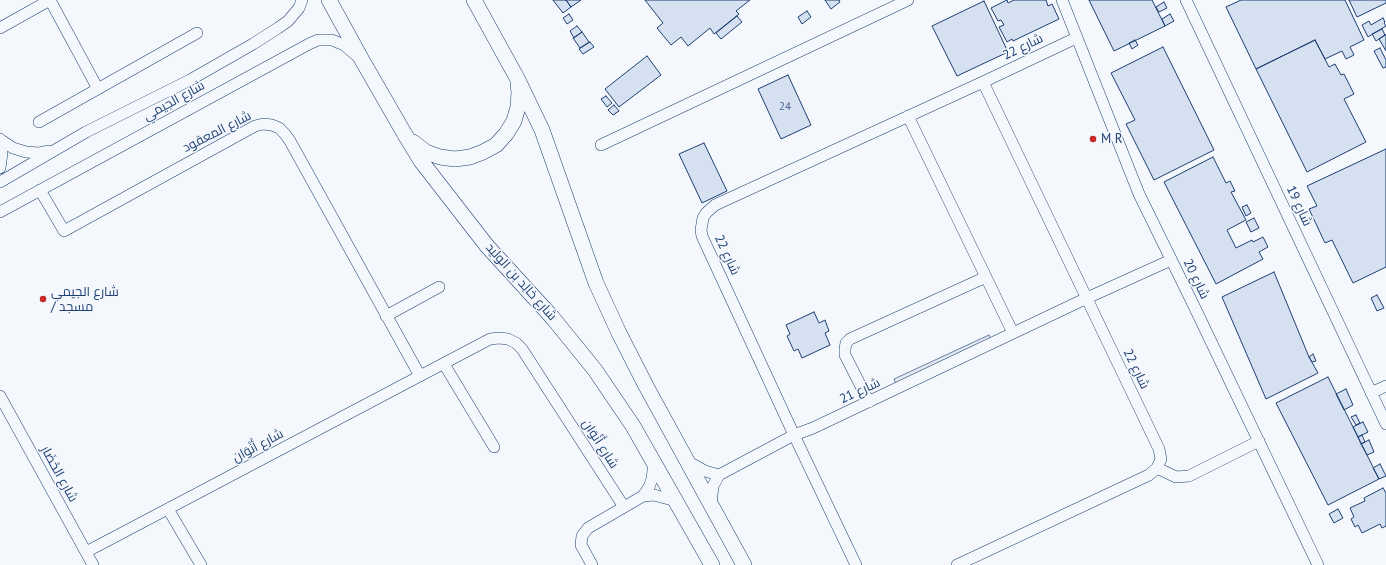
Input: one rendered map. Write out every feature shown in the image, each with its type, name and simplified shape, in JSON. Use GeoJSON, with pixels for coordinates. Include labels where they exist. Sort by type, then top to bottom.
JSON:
{"type":"FeatureCollection","features":[{"type":"Feature","properties":{"kind":"street"},"geometry":{"type":"LineString","coordinates":[[0,28],[50,0],[98,89]]}},
{"type":"Feature","properties":{"kind":"street","name":"شارع الجيمي"},"geometry":{"type":"LineString","coordinates":[[0,182],[86,132],[190,80],[260,40],[288,21],[299,8],[302,0]]}},
{"type":"Feature","properties":{"kind":"street","name":"شارع خالِد بن الوليد"},"geometry":{"type":"LineString","coordinates":[[329,0],[421,161],[487,246],[552,317],[595,370],[633,426],[712,565]]}},
{"type":"Feature","properties":{"kind":"street"},"geometry":{"type":"LineString","coordinates":[[474,0],[518,78],[539,124],[587,259],[633,362],[744,565]]}},
{"type":"Feature","properties":{"kind":"street"},"geometry":{"type":"LineString","coordinates":[[601,145],[908,0]]}},
{"type":"Feature","properties":{"kind":"street","name":"شارع 20"},"geometry":{"type":"LineString","coordinates":[[1062,0],[1139,194],[1318,565]]}},
{"type":"Feature","properties":{"kind":"street","name":"شارع 19"},"geometry":{"type":"LineString","coordinates":[[1186,0],[1386,424]]}},
{"type":"Feature","properties":{"kind":"street"},"geometry":{"type":"LineString","coordinates":[[39,122],[197,33]]}},
{"type":"Feature","properties":{"kind":"street","name":"شارع 22"},"geometry":{"type":"LineString","coordinates":[[856,565],[702,236],[701,230],[703,218],[710,208],[715,205],[1076,38]]}},
{"type":"Feature","properties":{"kind":"street","name":"شارع الجيمي"},"geometry":{"type":"LineString","coordinates":[[0,212],[318,40],[332,40],[344,45],[362,60]]}},
{"type":"Feature","properties":{"kind":"street"},"geometry":{"type":"LineString","coordinates":[[404,133],[414,144],[426,152],[440,157],[455,159],[470,157],[483,152],[496,144],[506,134],[514,121],[520,92],[518,78]]}},
{"type":"Feature","properties":{"kind":"street","name":"شارع 22"},"geometry":{"type":"LineString","coordinates":[[983,82],[1159,449],[1161,459],[1157,468]]}},
{"type":"Feature","properties":{"kind":"street"},"geometry":{"type":"LineString","coordinates":[[908,116],[1013,333]]}},
{"type":"Feature","properties":{"kind":"street","name":"شارع المعقود"},"geometry":{"type":"LineString","coordinates":[[40,190],[64,231],[256,126],[264,124],[272,125],[282,131],[290,141],[420,376]]}},
{"type":"Feature","properties":{"kind":"street"},"geometry":{"type":"LineString","coordinates":[[0,139],[12,148],[26,152],[39,153],[53,151]]}},
{"type":"Feature","properties":{"kind":"street"},"geometry":{"type":"LineString","coordinates":[[0,139],[2,153],[0,168]]}},
{"type":"Feature","properties":{"kind":"street","name":"شارع 21"},"geometry":{"type":"LineString","coordinates":[[719,475],[794,435],[813,428],[1087,298],[1171,260]]}},
{"type":"Feature","properties":{"kind":"street"},"geometry":{"type":"LineString","coordinates":[[869,402],[846,354],[846,343],[850,339],[986,277]]}},
{"type":"Feature","properties":{"kind":"street"},"geometry":{"type":"LineString","coordinates":[[386,316],[439,287]]}},
{"type":"Feature","properties":{"kind":"street","name":"شارع أَنْوَان"},"geometry":{"type":"LineString","coordinates":[[86,552],[490,339],[499,338],[508,339],[516,343],[522,349],[624,507]]}},
{"type":"Feature","properties":{"kind":"street"},"geometry":{"type":"LineString","coordinates":[[444,364],[494,447]]}},
{"type":"Feature","properties":{"kind":"street"},"geometry":{"type":"LineString","coordinates":[[1371,393],[1386,386]]}},
{"type":"Feature","properties":{"kind":"street","name":"شارع الحْضَار"},"geometry":{"type":"LineString","coordinates":[[0,396],[93,565]]}},
{"type":"Feature","properties":{"kind":"street"},"geometry":{"type":"LineString","coordinates":[[957,565],[1149,475],[1157,468],[1176,477],[1190,476],[1259,442]]}},
{"type":"Feature","properties":{"kind":"street"},"geometry":{"type":"LineString","coordinates":[[687,460],[705,471],[719,475],[714,486],[710,504]]}},
{"type":"Feature","properties":{"kind":"street"},"geometry":{"type":"LineString","coordinates":[[643,496],[652,479],[654,462]]}},
{"type":"Feature","properties":{"kind":"street"},"geometry":{"type":"LineString","coordinates":[[592,565],[581,545],[584,532],[588,528],[643,496],[654,495],[676,501]]}},
{"type":"Feature","properties":{"kind":"street"},"geometry":{"type":"LineString","coordinates":[[168,509],[201,565]]}},
{"type":"Feature","properties":{"kind":"shaded area"},"geometry":{"type":"Polygon","coordinates":[[[989,335],[993,344],[898,388],[894,379],[989,335]]]}},
{"type":"Feature","properties":{"kind":"building"},"geometry":{"type":"Polygon","coordinates":[[[553,0],[566,0],[571,7],[563,13],[553,0]]]}},
{"type":"Feature","properties":{"kind":"building"},"geometry":{"type":"Polygon","coordinates":[[[566,0],[581,0],[571,7],[566,0]]]}},
{"type":"Feature","properties":{"kind":"building"},"geometry":{"type":"Polygon","coordinates":[[[645,0],[750,0],[736,11],[739,14],[714,34],[710,28],[688,46],[681,37],[671,45],[657,28],[663,23],[645,0]]]}},
{"type":"Feature","properties":{"kind":"building"},"geometry":{"type":"Polygon","coordinates":[[[825,0],[839,0],[840,2],[831,9],[825,0]]]}},
{"type":"Feature","properties":{"kind":"building"},"geometry":{"type":"Polygon","coordinates":[[[1007,0],[1008,3],[1014,0],[1046,0],[1048,6],[1052,4],[1059,19],[1013,41],[1012,39],[1007,42],[999,27],[1004,25],[1001,20],[998,21],[991,8],[1007,0]]]}},
{"type":"Feature","properties":{"kind":"building"},"geometry":{"type":"Polygon","coordinates":[[[1089,0],[1152,0],[1165,26],[1114,51],[1089,0]]]}},
{"type":"Feature","properties":{"kind":"building"},"geometry":{"type":"Polygon","coordinates":[[[1241,0],[1345,0],[1364,40],[1350,47],[1354,55],[1346,59],[1342,51],[1325,59],[1315,40],[1256,69],[1226,7],[1241,0]]]}},
{"type":"Feature","properties":{"kind":"building"},"geometry":{"type":"Polygon","coordinates":[[[1349,0],[1386,0],[1386,3],[1357,17],[1349,0]]]}},
{"type":"Feature","properties":{"kind":"building"},"geometry":{"type":"Polygon","coordinates":[[[984,1],[1008,52],[957,76],[932,26],[984,1]]]}},
{"type":"Feature","properties":{"kind":"building"},"geometry":{"type":"Polygon","coordinates":[[[1164,2],[1167,8],[1159,12],[1156,7],[1164,2]]]}},
{"type":"Feature","properties":{"kind":"building"},"geometry":{"type":"Polygon","coordinates":[[[807,11],[811,17],[802,24],[798,17],[807,11]]]}},
{"type":"Feature","properties":{"kind":"building"},"geometry":{"type":"Polygon","coordinates":[[[569,14],[573,20],[567,24],[563,18],[569,14]]]}},
{"type":"Feature","properties":{"kind":"building"},"geometry":{"type":"Polygon","coordinates":[[[1170,14],[1174,21],[1165,26],[1162,19],[1170,14]]]}},
{"type":"Feature","properties":{"kind":"building"},"geometry":{"type":"Polygon","coordinates":[[[737,16],[742,22],[721,39],[716,33],[737,16]]]}},
{"type":"Feature","properties":{"kind":"building"},"geometry":{"type":"Polygon","coordinates":[[[1383,18],[1386,26],[1368,37],[1362,25],[1369,21],[1371,25],[1383,18]]]}},
{"type":"Feature","properties":{"kind":"building"},"geometry":{"type":"Polygon","coordinates":[[[577,26],[582,32],[574,38],[570,31],[577,26]]]}},
{"type":"Feature","properties":{"kind":"building"},"geometry":{"type":"Polygon","coordinates":[[[1382,29],[1385,35],[1376,41],[1372,34],[1382,29]]]}},
{"type":"Feature","properties":{"kind":"building"},"geometry":{"type":"Polygon","coordinates":[[[582,32],[589,42],[580,48],[573,38],[582,32]]]}},
{"type":"Feature","properties":{"kind":"building"},"geometry":{"type":"Polygon","coordinates":[[[1386,35],[1386,51],[1379,39],[1386,35]]]}},
{"type":"Feature","properties":{"kind":"building"},"geometry":{"type":"Polygon","coordinates":[[[1135,40],[1138,45],[1132,49],[1129,43],[1135,40]]]}},
{"type":"Feature","properties":{"kind":"building"},"geometry":{"type":"Polygon","coordinates":[[[1315,40],[1329,67],[1335,64],[1341,75],[1344,74],[1354,94],[1344,99],[1366,142],[1307,172],[1256,69],[1315,40]]]}},
{"type":"Feature","properties":{"kind":"building"},"geometry":{"type":"Polygon","coordinates":[[[590,42],[594,47],[583,54],[579,49],[590,42]]]}},
{"type":"Feature","properties":{"kind":"building"},"geometry":{"type":"Polygon","coordinates":[[[1163,47],[1214,150],[1154,180],[1126,124],[1135,120],[1111,73],[1163,47]]]}},
{"type":"Feature","properties":{"kind":"building"},"geometry":{"type":"Polygon","coordinates":[[[1380,48],[1386,60],[1386,67],[1383,68],[1374,51],[1380,48]]]}},
{"type":"Feature","properties":{"kind":"building"},"geometry":{"type":"Polygon","coordinates":[[[647,56],[661,75],[619,107],[605,89],[647,56]]]}},
{"type":"Feature","properties":{"kind":"building"},"geometry":{"type":"Polygon","coordinates":[[[788,75],[811,125],[781,139],[758,89],[788,75]]]}},
{"type":"Feature","properties":{"kind":"building"},"geometry":{"type":"Polygon","coordinates":[[[606,96],[612,103],[607,107],[601,99],[606,96]]]}},
{"type":"Feature","properties":{"kind":"building"},"geometry":{"type":"Polygon","coordinates":[[[614,105],[619,111],[613,115],[608,110],[614,105]]]}},
{"type":"Feature","properties":{"kind":"building"},"geometry":{"type":"Polygon","coordinates":[[[704,143],[727,191],[702,203],[679,154],[704,143]]]}},
{"type":"Feature","properties":{"kind":"building"},"geometry":{"type":"Polygon","coordinates":[[[1386,149],[1386,267],[1353,283],[1332,240],[1325,243],[1309,209],[1317,206],[1307,186],[1386,149]]]}},
{"type":"Feature","properties":{"kind":"building"},"geometry":{"type":"Polygon","coordinates":[[[1213,157],[1226,183],[1230,181],[1235,191],[1231,192],[1246,220],[1227,230],[1236,248],[1252,240],[1253,242],[1263,237],[1268,247],[1259,252],[1263,259],[1216,284],[1164,182],[1213,157]]]}},
{"type":"Feature","properties":{"kind":"building"},"geometry":{"type":"Polygon","coordinates":[[[1247,205],[1251,213],[1246,216],[1242,207],[1247,205]]]}},
{"type":"Feature","properties":{"kind":"building"},"geometry":{"type":"Polygon","coordinates":[[[1254,218],[1259,228],[1251,232],[1246,222],[1254,218]]]}},
{"type":"Feature","properties":{"kind":"building"},"geometry":{"type":"Polygon","coordinates":[[[1274,272],[1309,357],[1318,373],[1266,399],[1222,297],[1274,272]]]}},
{"type":"Feature","properties":{"kind":"building"},"geometry":{"type":"Polygon","coordinates":[[[1377,295],[1384,308],[1377,311],[1371,298],[1377,295]]]}},
{"type":"Feature","properties":{"kind":"building"},"geometry":{"type":"Polygon","coordinates":[[[814,312],[819,323],[825,320],[829,331],[825,333],[830,345],[802,358],[798,349],[794,351],[787,336],[790,334],[786,325],[814,312]]]}},
{"type":"Feature","properties":{"kind":"building"},"geometry":{"type":"Polygon","coordinates":[[[1313,354],[1316,361],[1312,362],[1309,357],[1313,354]]]}},
{"type":"Feature","properties":{"kind":"building"},"geometry":{"type":"Polygon","coordinates":[[[1328,377],[1379,479],[1328,505],[1276,403],[1328,377]]]}},
{"type":"Feature","properties":{"kind":"building"},"geometry":{"type":"Polygon","coordinates":[[[1346,389],[1353,405],[1344,410],[1336,394],[1346,389]]]}},
{"type":"Feature","properties":{"kind":"building"},"geometry":{"type":"Polygon","coordinates":[[[1356,415],[1360,423],[1356,425],[1351,417],[1356,415]]]}},
{"type":"Feature","properties":{"kind":"building"},"geometry":{"type":"Polygon","coordinates":[[[1363,422],[1368,432],[1358,437],[1353,427],[1363,422]]]}},
{"type":"Feature","properties":{"kind":"building"},"geometry":{"type":"Polygon","coordinates":[[[1362,435],[1365,442],[1361,444],[1358,437],[1362,435]]]}},
{"type":"Feature","properties":{"kind":"building"},"geometry":{"type":"Polygon","coordinates":[[[1369,440],[1374,452],[1367,455],[1361,444],[1369,440]]]}},
{"type":"Feature","properties":{"kind":"building"},"geometry":{"type":"Polygon","coordinates":[[[1380,464],[1386,476],[1379,479],[1373,468],[1380,464]]]}},
{"type":"Feature","properties":{"kind":"building"},"geometry":{"type":"Polygon","coordinates":[[[1383,488],[1386,493],[1386,526],[1382,528],[1380,524],[1362,533],[1358,525],[1355,527],[1351,519],[1354,517],[1350,508],[1365,501],[1364,498],[1383,488]]]}},
{"type":"Feature","properties":{"kind":"building"},"geometry":{"type":"Polygon","coordinates":[[[1338,509],[1343,518],[1334,523],[1329,514],[1338,509]]]}},
{"type":"Feature","properties":{"kind":"place","name":"M R"},"geometry":{"type":"Point","coordinates":[1093,139]}},
{"type":"Feature","properties":{"kind":"place","name":"شارع الجيمي / مسجد"},"geometry":{"type":"Point","coordinates":[43,299]}}]}
